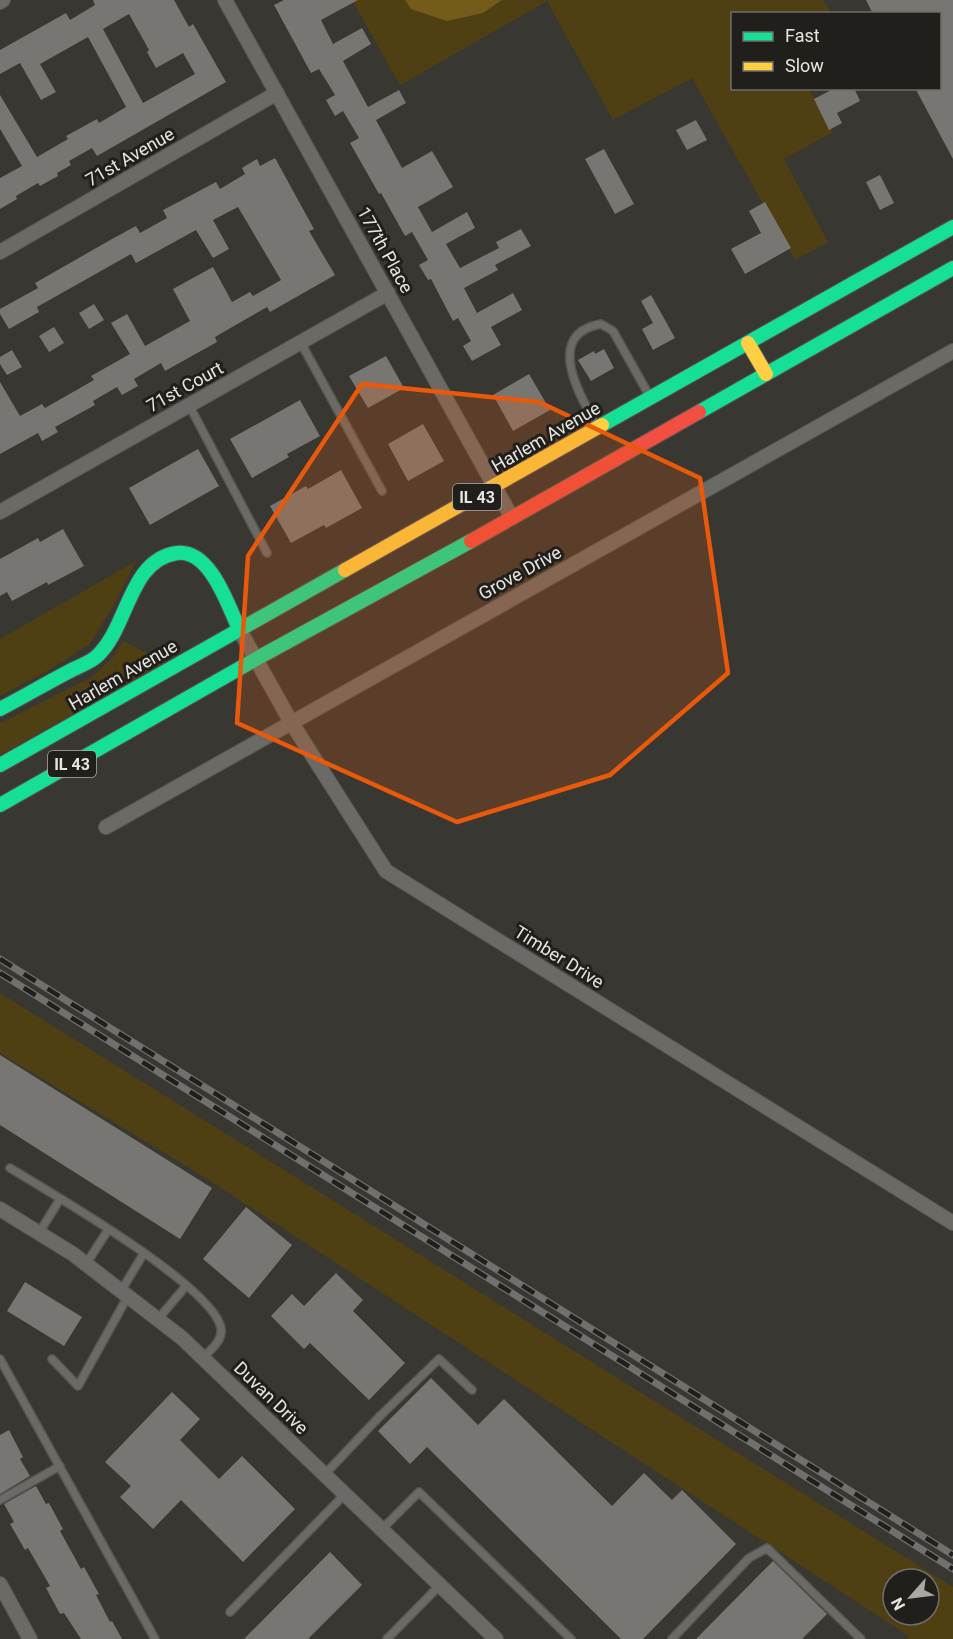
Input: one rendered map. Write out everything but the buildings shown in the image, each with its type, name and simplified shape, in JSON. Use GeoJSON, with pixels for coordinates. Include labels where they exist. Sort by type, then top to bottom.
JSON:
{"type":"FeatureCollection","features":[{"type":"Feature","properties":{"kind":"main road","name":"Harlem Avenue"},"geometry":{"type":"LineString","coordinates":[[0,765],[953,227]]}},
{"type":"Feature","properties":{"kind":"main road","name":"IL 43"},"geometry":{"type":"LineString","coordinates":[[0,805],[256,659],[512,519],[953,268]]}},
{"type":"Feature","properties":{"kind":"main road"},"geometry":{"type":"LineString","coordinates":[[748,343],[766,374]]}},
{"type":"Feature","properties":{"kind":"main road"},"geometry":{"type":"LineString","coordinates":[[0,709],[96,657],[113,636],[146,570],[152,562],[167,555],[182,553],[192,555],[201,561],[211,574],[239,629]]}},
{"type":"Feature","properties":{"kind":"street","name":"177th Place"},"geometry":{"type":"LineString","coordinates":[[225,0],[512,519]]}},
{"type":"Feature","properties":{"kind":"street","name":"71st Avenue"},"geometry":{"type":"LineString","coordinates":[[0,252],[277,93]]}},
{"type":"Feature","properties":{"kind":"street","name":"71st Court"},"geometry":{"type":"LineString","coordinates":[[0,512],[388,293]]}},
{"type":"Feature","properties":{"kind":"street","name":"Grove Drive"},"geometry":{"type":"LineString","coordinates":[[106,827],[953,351]]}},
{"type":"Feature","properties":{"kind":"street","name":"Timber Drive"},"geometry":{"type":"LineString","coordinates":[[239,629],[291,722],[386,871],[953,1223]]}},
{"type":"Feature","properties":{"kind":"street","name":"Duvan Drive"},"geometry":{"type":"LineString","coordinates":[[0,1209],[86,1264],[182,1338],[496,1639]]}},
{"type":"Feature","properties":{"kind":"street"},"geometry":{"type":"LineString","coordinates":[[0,1584],[30,1639]]}},
{"type":"Feature","properties":{"kind":"lane"},"geometry":{"type":"LineString","coordinates":[[599,428],[581,398],[570,363],[574,337],[593,325],[601,324],[614,331],[651,398]]}},
{"type":"Feature","properties":{"kind":"lane"},"geometry":{"type":"LineString","coordinates":[[301,343],[382,491]]}},
{"type":"Feature","properties":{"kind":"lane"},"geometry":{"type":"LineString","coordinates":[[189,405],[267,553]]}},
{"type":"Feature","properties":{"kind":"lane"},"geometry":{"type":"LineString","coordinates":[[10,1168],[144,1252],[211,1309],[221,1326],[220,1340],[203,1358]]}},
{"type":"Feature","properties":{"kind":"lane"},"geometry":{"type":"LineString","coordinates":[[39,1233],[60,1199]]}},
{"type":"Feature","properties":{"kind":"lane"},"geometry":{"type":"LineString","coordinates":[[86,1264],[108,1230]]}},
{"type":"Feature","properties":{"kind":"lane"},"geometry":{"type":"LineString","coordinates":[[52,1359],[78,1386],[144,1252]]}},
{"type":"Feature","properties":{"kind":"lane"},"geometry":{"type":"LineString","coordinates":[[158,1319],[186,1286]]}},
{"type":"Feature","properties":{"kind":"lane"},"geometry":{"type":"LineString","coordinates":[[0,1359],[155,1639]]}},
{"type":"Feature","properties":{"kind":"lane"},"geometry":{"type":"LineString","coordinates":[[325,1474],[439,1359],[472,1390]]}},
{"type":"Feature","properties":{"kind":"lane"},"geometry":{"type":"LineString","coordinates":[[0,1500],[60,1466]]}},
{"type":"Feature","properties":{"kind":"lane"},"geometry":{"type":"LineString","coordinates":[[381,1529],[419,1492],[571,1639]]}},
{"type":"Feature","properties":{"kind":"lane"},"geometry":{"type":"LineString","coordinates":[[230,1612],[345,1494]]}},
{"type":"Feature","properties":{"kind":"lane"},"geometry":{"type":"LineString","coordinates":[[672,1639],[749,1558],[767,1548],[861,1639]]}},
{"type":"Feature","properties":{"kind":"lane"},"geometry":{"type":"LineString","coordinates":[[387,1639],[440,1585]]}},
{"type":"Feature","properties":{"kind":"highlighted area"},"geometry":{"type":"Polygon","coordinates":[[[362,384],[539,402],[700,478],[728,673],[610,775],[457,822],[237,723],[248,556],[362,384]]]}},
{"type":"Feature","properties":{"kind":"shaded area"},"geometry":{"type":"Polygon","coordinates":[[[352,0],[405,0],[412,9],[483,13],[502,0],[823,0],[830,12],[731,12],[731,90],[810,90],[833,132],[784,159],[828,242],[795,260],[692,78],[613,120],[547,1],[400,85],[352,0]]]}},
{"type":"Feature","properties":{"kind":"shaded area"},"geometry":{"type":"Polygon","coordinates":[[[405,0],[502,0],[483,13],[447,21],[411,9],[405,0]]]}},
{"type":"Feature","properties":{"kind":"shaded area"},"geometry":{"type":"Polygon","coordinates":[[[136,561],[115,603],[90,644],[51,669],[0,696],[0,639],[136,561]]]}},
{"type":"Feature","properties":{"kind":"shaded area"},"geometry":{"type":"Polygon","coordinates":[[[123,641],[165,662],[0,755],[0,723],[92,677],[113,657],[123,641]]]}},
{"type":"Feature","properties":{"kind":"shaded area"},"geometry":{"type":"Polygon","coordinates":[[[0,993],[921,1567],[881,1567],[881,1618],[204,1177],[0,1053],[0,993]]]}},
{"type":"Feature","properties":{"kind":"shaded area"},"geometry":{"type":"Polygon","coordinates":[[[941,1580],[953,1587],[953,1639],[907,1639],[909,1636],[895,1627],[941,1627],[941,1580]]]}},
{"type":"Feature","properties":{"kind":"railway"},"geometry":{"type":"LineString","coordinates":[[0,959],[953,1555]]}},
{"type":"Feature","properties":{"kind":"railway"},"geometry":{"type":"LineString","coordinates":[[0,973],[953,1569]]}},
{"type":"Feature","properties":{"kind":"traffic: fast"},"geometry":{"type":"LineString","coordinates":[[602,425],[953,227]]}},
{"type":"Feature","properties":{"kind":"traffic: fast"},"geometry":{"type":"LineString","coordinates":[[699,412],[953,268]]}},
{"type":"Feature","properties":{"kind":"traffic: fast"},"geometry":{"type":"LineString","coordinates":[[0,805],[256,659],[471,541]]}},
{"type":"Feature","properties":{"kind":"traffic: fast"},"geometry":{"type":"LineString","coordinates":[[0,709],[96,657],[116,630],[139,581],[148,568],[161,558],[177,553],[189,554],[199,560],[208,569],[223,593],[239,629]]}},
{"type":"Feature","properties":{"kind":"traffic: fast"},"geometry":{"type":"LineString","coordinates":[[0,765],[345,570]]}},
{"type":"Feature","properties":{"kind":"traffic: slow"},"geometry":{"type":"LineString","coordinates":[[748,343],[766,374]]}},
{"type":"Feature","properties":{"kind":"traffic: slow"},"geometry":{"type":"LineString","coordinates":[[345,570],[602,425]]}},
{"type":"Feature","properties":{"kind":"traffic: jam"},"geometry":{"type":"LineString","coordinates":[[471,541],[699,412]]}}]}
